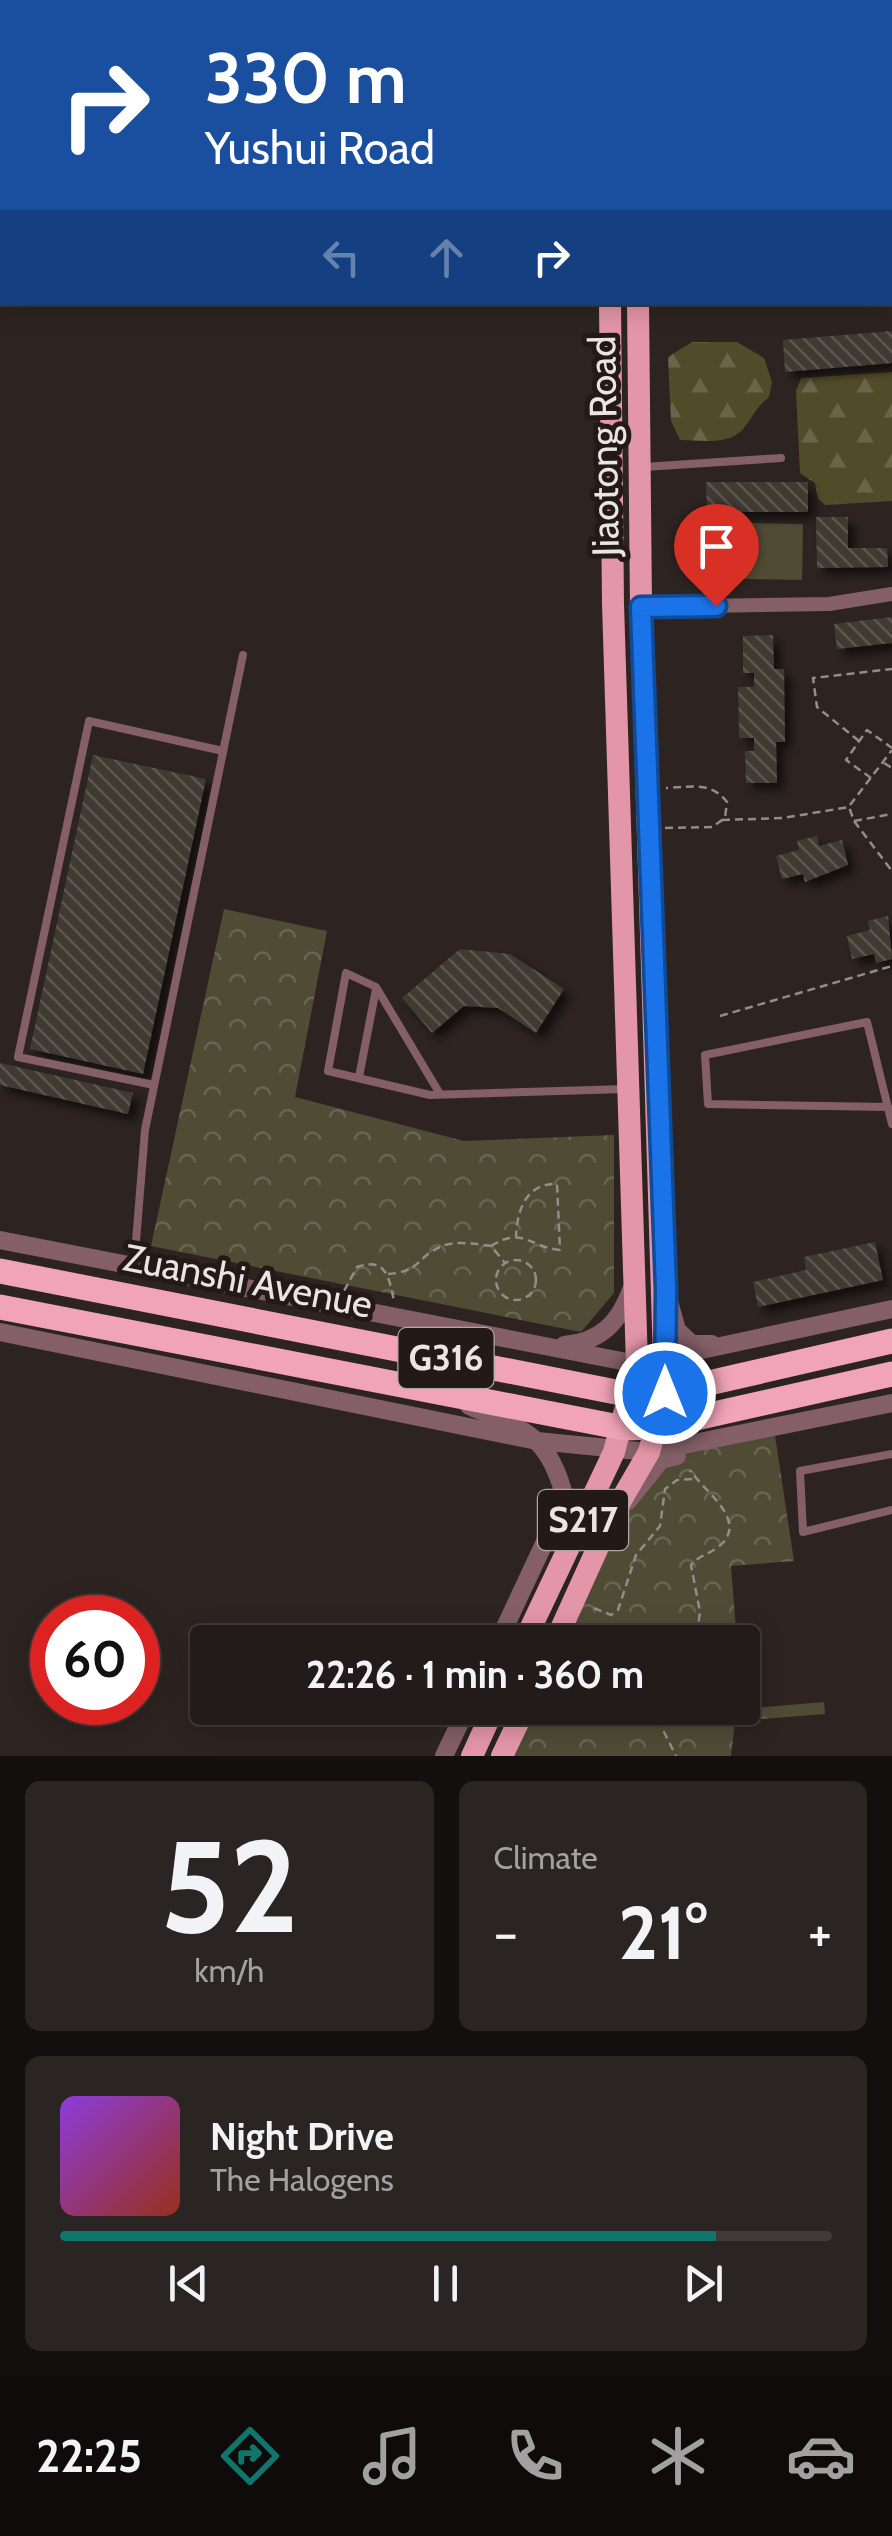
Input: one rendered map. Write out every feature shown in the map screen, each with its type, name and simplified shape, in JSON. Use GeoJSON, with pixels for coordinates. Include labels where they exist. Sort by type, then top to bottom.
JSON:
{"type":"FeatureCollection","features":[{"type":"Feature","properties":{"kind":"highway","name":"Zuanshi Avenue"},"geometry":{"type":"LineString","coordinates":[[0,1271],[631,1395],[665,1393],[892,1342]]}},
{"type":"Feature","properties":{"kind":"highway","name":"Zuanshi Avenue"},"geometry":{"type":"LineString","coordinates":[[0,1306],[445,1396],[619,1440],[656,1427],[892,1374]]}},
{"type":"Feature","properties":{"kind":"main road","name":"Jiaotong Road"},"geometry":{"type":"LineString","coordinates":[[610,305],[614,623],[637,1271],[637,1364],[631,1395]]}},
{"type":"Feature","properties":{"kind":"main road","name":"Jiaotong Road"},"geometry":{"type":"LineString","coordinates":[[638,305],[641,607],[666,1289],[665,1393],[656,1427]]}},
{"type":"Feature","properties":{"kind":"main road","name":"S217"},"geometry":{"type":"LineString","coordinates":[[532,1625],[619,1440],[631,1395]]}},
{"type":"Feature","properties":{"kind":"main road","name":"S217"},"geometry":{"type":"LineString","coordinates":[[563,1625],[613,1514],[649,1452],[656,1427]]}},
{"type":"Feature","properties":{"kind":"main road"},"geometry":{"type":"LineString","coordinates":[[472,1756],[486,1725]]}},
{"type":"Feature","properties":{"kind":"main road"},"geometry":{"type":"LineString","coordinates":[[502,1756],[516,1725]]}},
{"type":"Feature","properties":{"kind":"street"},"geometry":{"type":"LineString","coordinates":[[641,607],[828,604],[892,594]]}},
{"type":"Feature","properties":{"kind":"street"},"geometry":{"type":"LineString","coordinates":[[0,1240],[637,1364],[892,1309]]}},
{"type":"Feature","properties":{"kind":"street"},"geometry":{"type":"LineString","coordinates":[[128,1296],[134,1266]]}},
{"type":"Feature","properties":{"kind":"street"},"geometry":{"type":"LineString","coordinates":[[540,1345],[570,1345],[598,1337],[622,1316],[637,1271]]}},
{"type":"Feature","properties":{"kind":"street"},"geometry":{"type":"LineString","coordinates":[[666,1289],[677,1330],[692,1344],[742,1343]]}},
{"type":"Feature","properties":{"kind":"street"},"geometry":{"type":"LineString","coordinates":[[0,1332],[537,1441],[619,1440],[649,1452],[892,1404]]}},
{"type":"Feature","properties":{"kind":"street"},"geometry":{"type":"LineString","coordinates":[[445,1396],[537,1441],[570,1524],[562,1560]]}},
{"type":"Feature","properties":{"kind":"street"},"geometry":{"type":"LineString","coordinates":[[613,1514],[638,1492],[661,1460],[731,1438]]}},
{"type":"Feature","properties":{"kind":"street"},"geometry":{"type":"LineString","coordinates":[[506,1625],[564,1501]]}},
{"type":"Feature","properties":{"kind":"street"},"geometry":{"type":"LineString","coordinates":[[444,1756],[459,1725]]}},
{"type":"Feature","properties":{"kind":"lane"},"geometry":{"type":"LineString","coordinates":[[640,468],[781,458]]}},
{"type":"Feature","properties":{"kind":"lane"},"geometry":{"type":"LineString","coordinates":[[134,1266],[144,1130],[242,655]]}},
{"type":"Feature","properties":{"kind":"lane"},"geometry":{"type":"LineString","coordinates":[[154,1085],[18,1057],[89,722],[223,750]]}},
{"type":"Feature","properties":{"kind":"lane"},"geometry":{"type":"LineString","coordinates":[[440,1094],[376,987],[346,973],[328,1070],[440,1094],[631,1090]]}},
{"type":"Feature","properties":{"kind":"lane"},"geometry":{"type":"LineString","coordinates":[[358,1078],[376,987]]}},
{"type":"Feature","properties":{"kind":"lane"},"geometry":{"type":"LineString","coordinates":[[888,1107],[708,1104],[706,1055],[867,1022],[888,1107],[892,1124]]}},
{"type":"Feature","properties":{"kind":"lane"},"geometry":{"type":"LineString","coordinates":[[892,1454],[800,1471],[804,1532],[892,1510]]}},
{"type":"Feature","properties":{"kind":"path"},"geometry":{"type":"LineString","coordinates":[[859,741],[817,707],[814,678],[892,668]]}},
{"type":"Feature","properties":{"kind":"path"},"geometry":{"type":"LineString","coordinates":[[649,828],[712,827],[722,820],[783,818],[849,806],[871,778],[892,749],[867,730],[846,760],[871,778]]}},
{"type":"Feature","properties":{"kind":"path"},"geometry":{"type":"LineString","coordinates":[[883,762],[892,768]]}},
{"type":"Feature","properties":{"kind":"path"},"geometry":{"type":"LineString","coordinates":[[647,788],[717,789],[727,802],[722,820]]}},
{"type":"Feature","properties":{"kind":"path"},"geometry":{"type":"LineString","coordinates":[[849,806],[854,822],[892,870]]}},
{"type":"Feature","properties":{"kind":"path"},"geometry":{"type":"LineString","coordinates":[[854,822],[892,814]]}},
{"type":"Feature","properties":{"kind":"path"},"geometry":{"type":"LineString","coordinates":[[720,1016],[892,966]]}},
{"type":"Feature","properties":{"kind":"path"},"geometry":{"type":"LineString","coordinates":[[388,1274],[406,1272],[422,1264],[438,1247],[491,1246],[506,1236],[560,1250],[557,1184],[546,1184],[524,1199],[517,1214],[516,1237]]}},
{"type":"Feature","properties":{"kind":"path"},"geometry":{"type":"LineString","coordinates":[[491,1246],[505,1264]]}},
{"type":"Feature","properties":{"kind":"path"},"geometry":{"type":"LineString","coordinates":[[526,1262],[536,1270],[538,1283],[529,1295],[510,1301],[502,1298],[495,1284],[505,1264],[526,1262]]}},
{"type":"Feature","properties":{"kind":"path"},"geometry":{"type":"LineString","coordinates":[[338,1306],[357,1268],[370,1263],[382,1266],[388,1274],[398,1317]]}},
{"type":"Feature","properties":{"kind":"path"},"geometry":{"type":"LineString","coordinates":[[691,1451],[686,1465],[724,1507],[730,1522],[727,1537],[691,1565],[700,1612],[698,1625]]}},
{"type":"Feature","properties":{"kind":"path"},"geometry":{"type":"LineString","coordinates":[[592,1607],[611,1614],[618,1610],[636,1555],[660,1526],[665,1489],[677,1480],[695,1478]]}},
{"type":"Feature","properties":{"kind":"path"},"geometry":{"type":"LineString","coordinates":[[720,1523],[730,1522]]}},
{"type":"Feature","properties":{"kind":"path"},"geometry":{"type":"LineString","coordinates":[[660,1725],[676,1756]]}},
{"type":"Feature","properties":{"kind":"green space"},"geometry":{"type":"Polygon","coordinates":[[[692,342],[737,342],[764,358],[772,382],[769,397],[743,429],[730,438],[680,440],[671,421],[668,357],[692,342]]]}},
{"type":"Feature","properties":{"kind":"green space"},"geometry":{"type":"Polygon","coordinates":[[[892,372],[892,501],[825,505],[818,499],[815,483],[800,473],[796,391],[801,378],[892,372]]]}},
{"type":"Feature","properties":{"kind":"green space"},"geometry":{"type":"Polygon","coordinates":[[[689,522],[803,524],[802,580],[689,578],[689,522]]]}},
{"type":"Feature","properties":{"kind":"green space"},"geometry":{"type":"Polygon","coordinates":[[[224,909],[327,931],[295,1097],[464,1141],[614,1135],[614,1293],[581,1332],[151,1246],[224,909]]]}},
{"type":"Feature","properties":{"kind":"green space"},"geometry":{"type":"Polygon","coordinates":[[[774,1429],[794,1561],[731,1566],[736,1625],[563,1625],[586,1573],[661,1460],[774,1429]]]}},
{"type":"Feature","properties":{"kind":"green space"},"geometry":{"type":"Polygon","coordinates":[[[824,1702],[825,1714],[760,1719],[760,1707],[824,1702]]]}},
{"type":"Feature","properties":{"kind":"green space"},"geometry":{"type":"Polygon","coordinates":[[[517,1725],[735,1725],[731,1756],[502,1756],[517,1725]]]}},
{"type":"Feature","properties":{"kind":"building"},"geometry":{"type":"Polygon","coordinates":[[[892,331],[892,363],[785,372],[783,340],[892,331]]]}},
{"type":"Feature","properties":{"kind":"building"},"geometry":{"type":"Polygon","coordinates":[[[706,482],[808,482],[808,512],[725,512],[725,521],[707,521],[706,482]]]}},
{"type":"Feature","properties":{"kind":"building"},"geometry":{"type":"Polygon","coordinates":[[[816,517],[848,517],[848,548],[887,548],[888,567],[817,568],[816,517]]]}},
{"type":"Feature","properties":{"kind":"building"},"geometry":{"type":"Polygon","coordinates":[[[892,617],[892,643],[837,649],[834,624],[892,617]]]}},
{"type":"Feature","properties":{"kind":"building"},"geometry":{"type":"Polygon","coordinates":[[[773,635],[774,669],[784,669],[785,742],[776,742],[777,783],[746,783],[745,751],[754,751],[754,738],[739,738],[738,687],[754,687],[754,673],[743,673],[743,636],[773,635]]]}},
{"type":"Feature","properties":{"kind":"building"},"geometry":{"type":"Polygon","coordinates":[[[93,755],[206,779],[143,1074],[30,1049],[93,755]]]}},
{"type":"Feature","properties":{"kind":"building"},"geometry":{"type":"Polygon","coordinates":[[[817,836],[819,846],[842,840],[848,865],[805,882],[803,874],[782,879],[776,856],[799,850],[797,841],[817,836]]]}},
{"type":"Feature","properties":{"kind":"building"},"geometry":{"type":"Polygon","coordinates":[[[888,916],[892,959],[876,963],[874,954],[852,959],[847,936],[870,930],[868,921],[888,916]]]}},
{"type":"Feature","properties":{"kind":"building"},"geometry":{"type":"Polygon","coordinates":[[[460,949],[510,954],[564,989],[536,1033],[498,1008],[464,1006],[432,1033],[402,998],[460,949]]]}},
{"type":"Feature","properties":{"kind":"building"},"geometry":{"type":"Polygon","coordinates":[[[0,1063],[133,1093],[128,1114],[0,1085],[0,1063]]]}},
{"type":"Feature","properties":{"kind":"building"},"geometry":{"type":"Polygon","coordinates":[[[875,1242],[883,1280],[758,1307],[753,1282],[806,1270],[804,1257],[875,1242]]]}},
{"type":"Feature","properties":{"kind":"route"},"geometry":{"type":"LineString","coordinates":[[665,1393],[666,1289],[641,607],[716,606]]}}]}
